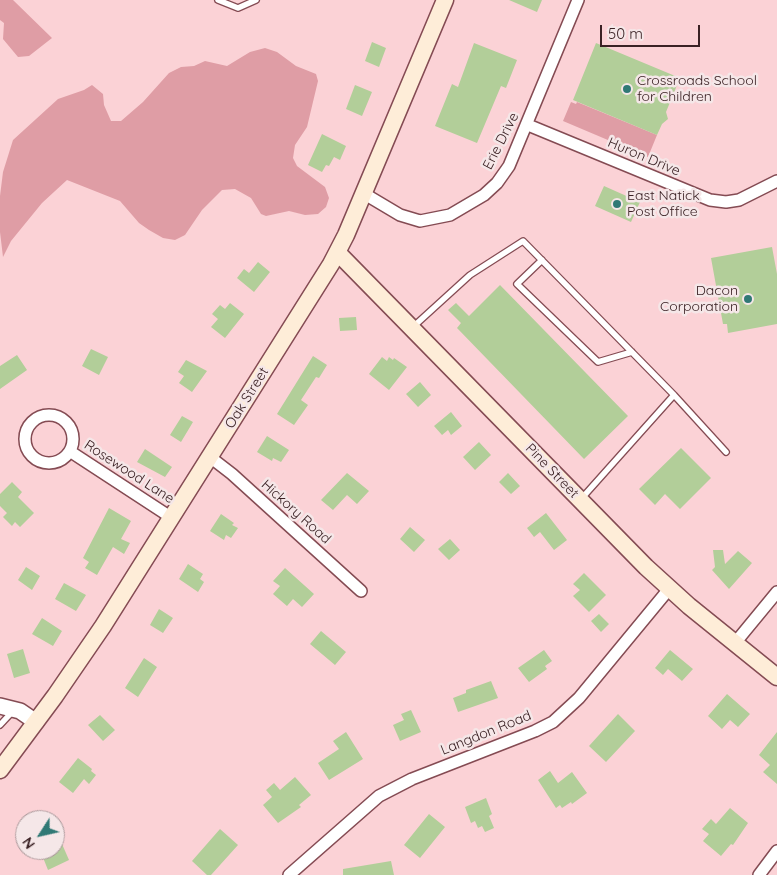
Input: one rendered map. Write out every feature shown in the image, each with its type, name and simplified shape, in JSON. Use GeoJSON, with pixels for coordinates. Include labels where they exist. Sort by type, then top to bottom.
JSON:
{"type":"FeatureCollection","features":[{"type":"Feature","properties":{"kind":"main road","name":"Oak Street"},"geometry":{"type":"LineString","coordinates":[[0,770],[103,626],[338,253],[445,0]]}},
{"type":"Feature","properties":{"kind":"main road","name":"Pine Street"},"geometry":{"type":"LineString","coordinates":[[338,253],[670,589],[777,677]]}},
{"type":"Feature","properties":{"kind":"street","name":"Erie Drive"},"geometry":{"type":"LineString","coordinates":[[363,193],[415,221],[429,220],[450,215],[477,200],[497,183],[509,166],[528,125],[578,0]]}},
{"type":"Feature","properties":{"kind":"street","name":"Huron Drive"},"geometry":{"type":"LineString","coordinates":[[528,125],[710,200],[726,202],[739,200],[776,185]]}},
{"type":"Feature","properties":{"kind":"street","name":"Rosewood Lane"},"geometry":{"type":"LineString","coordinates":[[49,415],[58,417],[70,427],[74,437],[71,452],[64,460],[52,464],[36,460],[27,450],[25,440],[27,430],[39,417],[49,415]]}},
{"type":"Feature","properties":{"kind":"street","name":"Rosewood Lane"},"geometry":{"type":"LineString","coordinates":[[71,452],[172,518]]}},
{"type":"Feature","properties":{"kind":"street","name":"Hickory Road"},"geometry":{"type":"LineString","coordinates":[[210,457],[232,474],[361,591]]}},
{"type":"Feature","properties":{"kind":"street","name":"Langdon Road"},"geometry":{"type":"LineString","coordinates":[[289,875],[379,796],[412,779],[535,731],[553,722],[579,698],[670,589]]}},
{"type":"Feature","properties":{"kind":"street"},"geometry":{"type":"LineString","coordinates":[[735,643],[777,592]]}},
{"type":"Feature","properties":{"kind":"street"},"geometry":{"type":"LineString","coordinates":[[7,708],[36,722]]}},
{"type":"Feature","properties":{"kind":"street"},"geometry":{"type":"LineString","coordinates":[[758,875],[777,851]]}},
{"type":"Feature","properties":{"kind":"lane"},"geometry":{"type":"LineString","coordinates":[[218,0],[238,8],[256,0]]}},
{"type":"Feature","properties":{"kind":"lane"},"geometry":{"type":"LineString","coordinates":[[412,328],[470,275],[523,241],[674,395],[726,452]]}},
{"type":"Feature","properties":{"kind":"lane"},"geometry":{"type":"LineString","coordinates":[[542,260],[517,284],[598,362],[632,352]]}},
{"type":"Feature","properties":{"kind":"lane"},"geometry":{"type":"LineString","coordinates":[[580,500],[674,395]]}},
{"type":"Feature","properties":{"kind":"lane"},"geometry":{"type":"LineString","coordinates":[[0,725],[8,718],[7,708]]}},
{"type":"Feature","properties":{"kind":"shaded area"},"geometry":{"type":"Polygon","coordinates":[[[0,0],[13,0],[52,38],[29,56],[18,57],[3,39],[4,23],[0,20],[0,0]]]}},
{"type":"Feature","properties":{"kind":"shaded area"},"geometry":{"type":"Polygon","coordinates":[[[265,48],[277,52],[296,66],[316,74],[318,81],[307,127],[295,145],[293,158],[297,166],[325,187],[329,198],[326,207],[318,214],[305,215],[289,211],[266,216],[261,214],[251,198],[235,189],[222,190],[202,210],[185,235],[175,240],[163,238],[139,223],[120,201],[67,180],[42,203],[11,241],[3,257],[0,232],[0,196],[3,172],[13,140],[58,99],[84,90],[92,85],[103,94],[104,105],[111,121],[121,121],[143,102],[169,73],[181,67],[194,66],[205,61],[227,66],[250,52],[265,48]]]}},
{"type":"Feature","properties":{"kind":"shaded area"},"geometry":{"type":"Polygon","coordinates":[[[571,102],[576,104],[577,102],[657,135],[648,157],[563,121],[571,102]]]}},
{"type":"Feature","properties":{"kind":"building"},"geometry":{"type":"Polygon","coordinates":[[[509,0],[542,0],[537,12],[509,0]]]}},
{"type":"Feature","properties":{"kind":"building"},"geometry":{"type":"Polygon","coordinates":[[[372,42],[386,48],[379,67],[365,61],[372,42]]]}},
{"type":"Feature","properties":{"kind":"building"},"geometry":{"type":"Polygon","coordinates":[[[474,43],[517,60],[506,88],[501,86],[477,143],[435,126],[452,84],[458,87],[474,43]]]}},
{"type":"Feature","properties":{"kind":"building","name":"Crossroads School for Children"},"geometry":{"type":"Polygon","coordinates":[[[596,43],[680,78],[666,112],[668,119],[662,124],[657,135],[573,100],[596,43]]]}},
{"type":"Feature","properties":{"kind":"building"},"geometry":{"type":"Polygon","coordinates":[[[355,85],[372,92],[362,116],[346,109],[355,85]]]}},
{"type":"Feature","properties":{"kind":"building"},"geometry":{"type":"Polygon","coordinates":[[[322,134],[346,146],[340,160],[334,157],[329,166],[326,165],[322,172],[308,165],[322,134]]]}},
{"type":"Feature","properties":{"kind":"building","name":"East Natick Post Office"},"geometry":{"type":"Polygon","coordinates":[[[604,186],[640,202],[631,222],[595,206],[604,186]]]}},
{"type":"Feature","properties":{"kind":"building","name":"Dacon Corporation"},"geometry":{"type":"Polygon","coordinates":[[[772,247],[777,274],[777,324],[728,333],[727,324],[723,324],[711,258],[772,247]]]}},
{"type":"Feature","properties":{"kind":"building"},"geometry":{"type":"Polygon","coordinates":[[[258,262],[270,272],[254,292],[237,278],[244,269],[249,273],[258,262]]]}},
{"type":"Feature","properties":{"kind":"building"},"geometry":{"type":"Polygon","coordinates":[[[500,285],[628,416],[584,459],[457,328],[461,323],[448,310],[456,303],[469,316],[500,285]]]}},
{"type":"Feature","properties":{"kind":"building"},"geometry":{"type":"Polygon","coordinates":[[[230,303],[244,314],[225,338],[211,327],[218,319],[212,314],[220,305],[225,309],[230,303]]]}},
{"type":"Feature","properties":{"kind":"building"},"geometry":{"type":"Polygon","coordinates":[[[356,317],[357,330],[340,331],[339,318],[356,317]]]}},
{"type":"Feature","properties":{"kind":"building"},"geometry":{"type":"Polygon","coordinates":[[[91,349],[108,357],[99,375],[82,366],[91,349]]]}},
{"type":"Feature","properties":{"kind":"building"},"geometry":{"type":"Polygon","coordinates":[[[17,355],[27,370],[0,389],[0,366],[17,355]]]}},
{"type":"Feature","properties":{"kind":"building"},"geometry":{"type":"Polygon","coordinates":[[[313,356],[327,365],[319,378],[316,377],[301,400],[308,405],[294,425],[277,414],[313,356]]]}},
{"type":"Feature","properties":{"kind":"building"},"geometry":{"type":"Polygon","coordinates":[[[382,357],[387,361],[389,357],[393,360],[394,358],[407,367],[389,390],[369,374],[382,357]]]}},
{"type":"Feature","properties":{"kind":"building"},"geometry":{"type":"Polygon","coordinates":[[[186,360],[207,371],[192,392],[179,383],[184,376],[178,372],[186,360]]]}},
{"type":"Feature","properties":{"kind":"building"},"geometry":{"type":"Polygon","coordinates":[[[420,382],[431,395],[418,407],[406,394],[420,382]]]}},
{"type":"Feature","properties":{"kind":"building"},"geometry":{"type":"Polygon","coordinates":[[[451,412],[462,426],[451,435],[448,430],[442,435],[434,426],[451,412]]]}},
{"type":"Feature","properties":{"kind":"building"},"geometry":{"type":"Polygon","coordinates":[[[182,416],[193,422],[181,442],[170,435],[182,416]]]}},
{"type":"Feature","properties":{"kind":"building"},"geometry":{"type":"Polygon","coordinates":[[[267,436],[289,450],[281,462],[273,458],[272,461],[257,452],[267,436]]]}},
{"type":"Feature","properties":{"kind":"building"},"geometry":{"type":"Polygon","coordinates":[[[479,442],[491,455],[475,470],[463,457],[479,442]]]}},
{"type":"Feature","properties":{"kind":"building"},"geometry":{"type":"Polygon","coordinates":[[[681,448],[711,478],[680,509],[665,494],[655,505],[639,489],[681,448]]]}},
{"type":"Feature","properties":{"kind":"building"},"geometry":{"type":"Polygon","coordinates":[[[145,449],[172,467],[165,477],[137,462],[145,449]]]}},
{"type":"Feature","properties":{"kind":"building"},"geometry":{"type":"Polygon","coordinates":[[[347,473],[369,491],[357,504],[347,495],[333,510],[321,500],[347,473]]]}},
{"type":"Feature","properties":{"kind":"building"},"geometry":{"type":"Polygon","coordinates":[[[508,473],[520,486],[511,494],[499,482],[508,473]]]}},
{"type":"Feature","properties":{"kind":"building"},"geometry":{"type":"Polygon","coordinates":[[[12,482],[22,492],[18,497],[34,513],[20,527],[15,522],[12,526],[3,517],[7,513],[0,506],[0,494],[12,482]]]}},
{"type":"Feature","properties":{"kind":"building"},"geometry":{"type":"Polygon","coordinates":[[[109,508],[131,521],[121,539],[130,543],[124,554],[113,547],[97,575],[85,568],[89,562],[83,558],[109,508]]]}},
{"type":"Feature","properties":{"kind":"building"},"geometry":{"type":"Polygon","coordinates":[[[546,513],[567,540],[554,550],[540,532],[534,537],[527,528],[546,513]]]}},
{"type":"Feature","properties":{"kind":"building"},"geometry":{"type":"Polygon","coordinates":[[[221,514],[238,528],[231,538],[226,535],[224,540],[210,531],[221,514]]]}},
{"type":"Feature","properties":{"kind":"building"},"geometry":{"type":"Polygon","coordinates":[[[410,527],[425,540],[414,552],[400,539],[410,527]]]}},
{"type":"Feature","properties":{"kind":"building"},"geometry":{"type":"Polygon","coordinates":[[[450,539],[460,550],[449,560],[438,549],[450,539]]]}},
{"type":"Feature","properties":{"kind":"building"},"geometry":{"type":"Polygon","coordinates":[[[713,550],[723,550],[725,564],[738,551],[752,563],[729,589],[712,570],[715,567],[713,550]]]}},
{"type":"Feature","properties":{"kind":"building"},"geometry":{"type":"Polygon","coordinates":[[[188,564],[203,574],[200,579],[204,582],[198,592],[179,579],[188,564]]]}},
{"type":"Feature","properties":{"kind":"building"},"geometry":{"type":"Polygon","coordinates":[[[26,567],[40,576],[32,590],[18,580],[26,567]]]}},
{"type":"Feature","properties":{"kind":"building"},"geometry":{"type":"Polygon","coordinates":[[[285,568],[314,594],[302,607],[293,599],[287,606],[273,594],[280,586],[273,581],[285,568]]]}},
{"type":"Feature","properties":{"kind":"building"},"geometry":{"type":"Polygon","coordinates":[[[584,573],[606,595],[589,612],[573,596],[580,590],[573,584],[584,573]]]}},
{"type":"Feature","properties":{"kind":"building"},"geometry":{"type":"Polygon","coordinates":[[[64,583],[86,595],[76,611],[55,599],[64,583]]]}},
{"type":"Feature","properties":{"kind":"building"},"geometry":{"type":"Polygon","coordinates":[[[159,609],[173,618],[163,633],[150,625],[159,609]]]}},
{"type":"Feature","properties":{"kind":"building"},"geometry":{"type":"Polygon","coordinates":[[[599,614],[609,624],[601,632],[591,621],[599,614]]]}},
{"type":"Feature","properties":{"kind":"building"},"geometry":{"type":"Polygon","coordinates":[[[42,618],[62,631],[53,646],[32,634],[42,618]]]}},
{"type":"Feature","properties":{"kind":"building"},"geometry":{"type":"Polygon","coordinates":[[[321,631],[346,652],[335,665],[310,644],[321,631]]]}},
{"type":"Feature","properties":{"kind":"building"},"geometry":{"type":"Polygon","coordinates":[[[23,649],[30,673],[14,678],[7,654],[23,649]]]}},
{"type":"Feature","properties":{"kind":"building"},"geometry":{"type":"Polygon","coordinates":[[[544,650],[552,661],[545,666],[547,669],[529,682],[518,668],[544,650]]]}},
{"type":"Feature","properties":{"kind":"building"},"geometry":{"type":"Polygon","coordinates":[[[670,650],[693,669],[682,681],[668,669],[663,675],[655,668],[670,650]]]}},
{"type":"Feature","properties":{"kind":"building"},"geometry":{"type":"Polygon","coordinates":[[[144,658],[157,667],[138,697],[125,688],[144,658]]]}},
{"type":"Feature","properties":{"kind":"building"},"geometry":{"type":"Polygon","coordinates":[[[491,681],[498,698],[458,712],[453,698],[466,693],[466,690],[491,681]]]}},
{"type":"Feature","properties":{"kind":"building"},"geometry":{"type":"Polygon","coordinates":[[[727,694],[750,714],[738,727],[730,720],[722,729],[708,716],[727,694]]]}},
{"type":"Feature","properties":{"kind":"building"},"geometry":{"type":"Polygon","coordinates":[[[411,710],[421,732],[400,741],[393,725],[404,720],[401,714],[411,710]]]}},
{"type":"Feature","properties":{"kind":"building"},"geometry":{"type":"Polygon","coordinates":[[[618,714],[635,731],[606,762],[589,746],[618,714]]]}},
{"type":"Feature","properties":{"kind":"building"},"geometry":{"type":"Polygon","coordinates":[[[100,715],[115,730],[103,741],[88,725],[100,715]]]}},
{"type":"Feature","properties":{"kind":"building"},"geometry":{"type":"Polygon","coordinates":[[[346,732],[363,759],[329,780],[318,763],[339,749],[333,741],[346,732]]]}},
{"type":"Feature","properties":{"kind":"building"},"geometry":{"type":"Polygon","coordinates":[[[777,732],[777,784],[763,772],[770,765],[759,755],[777,732]]]}},
{"type":"Feature","properties":{"kind":"building"},"geometry":{"type":"Polygon","coordinates":[[[78,758],[92,769],[91,771],[96,775],[89,784],[84,779],[73,793],[59,782],[78,758]]]}},
{"type":"Feature","properties":{"kind":"building"},"geometry":{"type":"Polygon","coordinates":[[[550,771],[558,783],[572,772],[587,793],[572,804],[571,802],[562,808],[560,805],[556,808],[538,780],[550,771]]]}},
{"type":"Feature","properties":{"kind":"building"},"geometry":{"type":"Polygon","coordinates":[[[295,777],[311,795],[299,805],[301,807],[278,823],[263,805],[272,797],[266,790],[274,783],[280,790],[295,777]]]}},
{"type":"Feature","properties":{"kind":"building"},"geometry":{"type":"Polygon","coordinates":[[[486,798],[492,814],[489,816],[494,828],[485,832],[482,826],[478,828],[475,821],[471,823],[465,807],[486,798]]]}},
{"type":"Feature","properties":{"kind":"building"},"geometry":{"type":"Polygon","coordinates":[[[730,808],[748,823],[733,845],[731,844],[721,856],[703,841],[709,834],[702,829],[711,819],[716,824],[730,808]]]}},
{"type":"Feature","properties":{"kind":"building"},"geometry":{"type":"Polygon","coordinates":[[[429,814],[445,827],[420,858],[404,845],[429,814]]]}},
{"type":"Feature","properties":{"kind":"building"},"geometry":{"type":"Polygon","coordinates":[[[220,829],[238,845],[211,875],[207,875],[192,861],[220,829]]]}},
{"type":"Feature","properties":{"kind":"building"},"geometry":{"type":"Polygon","coordinates":[[[65,851],[69,860],[48,870],[44,860],[65,860],[65,851]]]}},
{"type":"Feature","properties":{"kind":"building"},"geometry":{"type":"Polygon","coordinates":[[[391,861],[394,875],[343,875],[343,869],[391,861]]]}},
{"type":"Feature","properties":{"kind":"place","name":"Crossroads School for Children"},"geometry":{"type":"Point","coordinates":[627,89]}},
{"type":"Feature","properties":{"kind":"place","name":"East Natick Post Office"},"geometry":{"type":"Point","coordinates":[617,204]}},
{"type":"Feature","properties":{"kind":"place","name":"Dacon Corporation"},"geometry":{"type":"Point","coordinates":[748,299]}}]}
